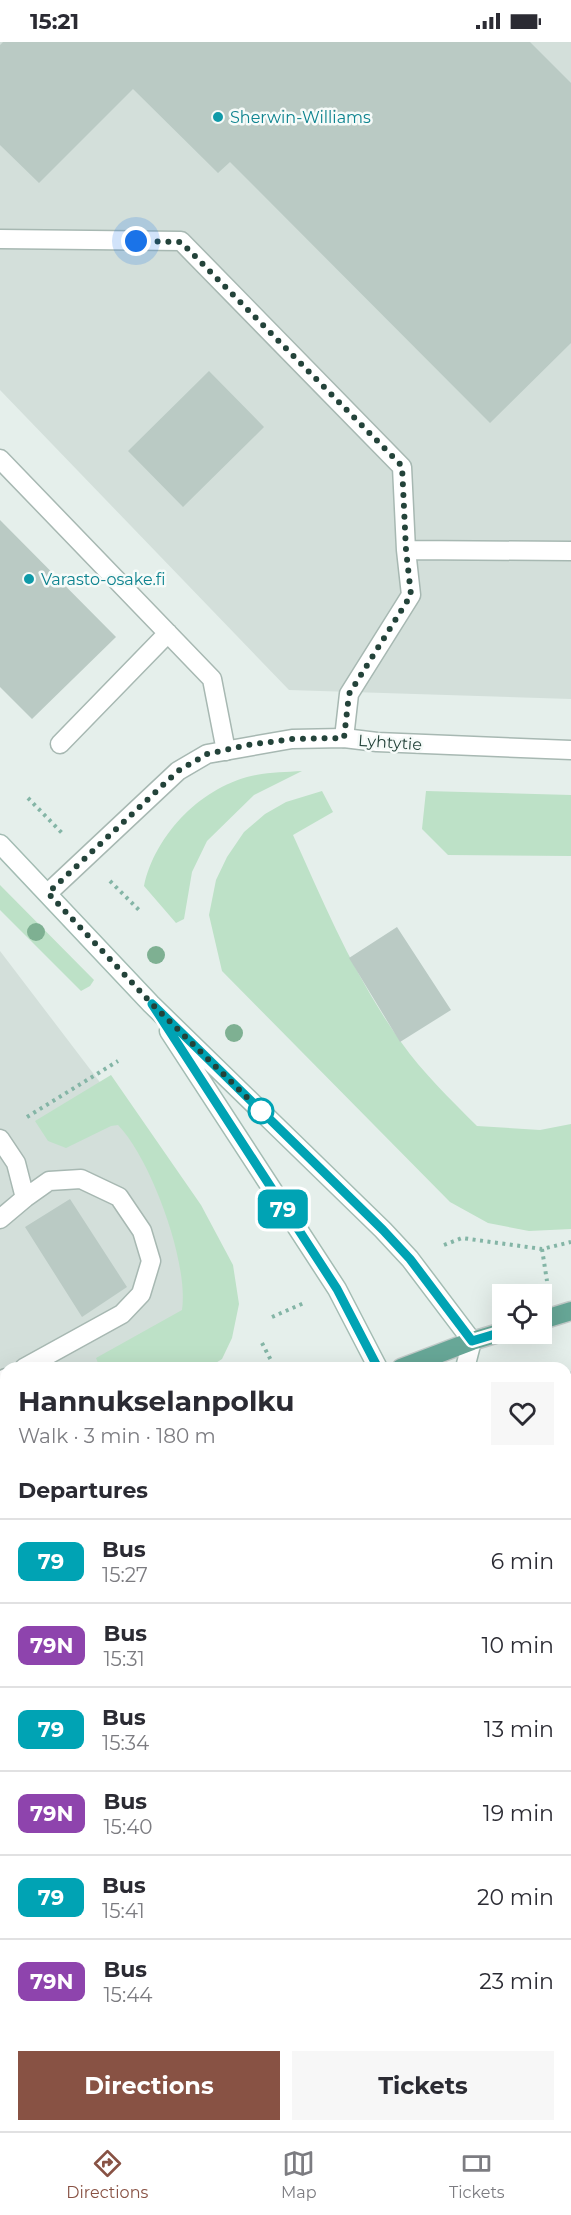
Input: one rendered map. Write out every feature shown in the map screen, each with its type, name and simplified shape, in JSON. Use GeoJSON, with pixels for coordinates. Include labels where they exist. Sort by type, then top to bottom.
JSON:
{"type":"FeatureCollection","features":[{"type":"Feature","properties":{"kind":"main road"},"geometry":{"type":"LineString","coordinates":[[0,239],[181,242],[402,466],[406,550],[411,595],[349,694],[344,738]]}},
{"type":"Feature","properties":{"kind":"main road"},"geometry":{"type":"LineString","coordinates":[[0,459],[212,679],[226,751]]}},
{"type":"Feature","properties":{"kind":"main road"},"geometry":{"type":"LineString","coordinates":[[406,550],[571,551]]}},
{"type":"Feature","properties":{"kind":"main road"},"geometry":{"type":"LineString","coordinates":[[60,744],[168,633]]}},
{"type":"Feature","properties":{"kind":"main road","name":"Lyhtytie"},"geometry":{"type":"LineString","coordinates":[[48,893],[178,771],[207,754],[292,739],[344,738],[377,742],[571,750]]}},
{"type":"Feature","properties":{"kind":"main road"},"geometry":{"type":"LineString","coordinates":[[0,844],[152,1004],[383,1230],[410,1259],[472,1341]]}},
{"type":"Feature","properties":{"kind":"main road"},"geometry":{"type":"LineString","coordinates":[[152,1004],[337,1289],[375,1362]]}},
{"type":"Feature","properties":{"kind":"main road"},"geometry":{"type":"LineString","coordinates":[[0,1139],[16,1163],[25,1198]]}},
{"type":"Feature","properties":{"kind":"main road"},"geometry":{"type":"LineString","coordinates":[[0,1219],[49,1181],[81,1179],[119,1197],[142,1231],[151,1261],[141,1294],[122,1314],[35,1362]]}},
{"type":"Feature","properties":{"kind":"main road"},"geometry":{"type":"LineString","coordinates":[[552,1317],[571,1311]]}},
{"type":"Feature","properties":{"kind":"main road"},"geometry":{"type":"LineString","coordinates":[[417,1362],[492,1335]]}},
{"type":"Feature","properties":{"kind":"main road"},"geometry":{"type":"LineString","coordinates":[[467,1362],[472,1341]]}},
{"type":"Feature","properties":{"kind":"path"},"geometry":{"type":"LineString","coordinates":[[20,1121],[118,1060]]}},
{"type":"Feature","properties":{"kind":"path"},"geometry":{"type":"LineString","coordinates":[[462,1238],[542,1249],[571,1242]]}},
{"type":"Feature","properties":{"kind":"path"},"geometry":{"type":"LineString","coordinates":[[262,1343],[272,1362]]}},
{"type":"Feature","properties":{"kind":"shaded area"},"geometry":{"type":"Polygon","coordinates":[[[0,42],[571,42],[571,699],[289,690],[0,390],[0,42]]]}},
{"type":"Feature","properties":{"kind":"shaded area"},"geometry":{"type":"Polygon","coordinates":[[[0,951],[131,1123],[210,1289],[158,1362],[0,1362],[0,951]]]}},
{"type":"Feature","properties":{"kind":"green space"},"geometry":{"type":"Polygon","coordinates":[[[302,771],[254,795],[207,841],[192,872],[184,919],[176,923],[144,886],[150,867],[170,831],[200,801],[218,789],[256,775],[302,771]]]}},
{"type":"Feature","properties":{"kind":"green space"},"geometry":{"type":"Polygon","coordinates":[[[322,791],[333,812],[293,835],[369,993],[384,1018],[418,1064],[477,1126],[540,1130],[571,1124],[571,1229],[529,1231],[488,1223],[450,1202],[222,971],[209,915],[216,880],[227,857],[244,832],[265,814],[286,802],[322,791]]]}},
{"type":"Feature","properties":{"kind":"green space"},"geometry":{"type":"Polygon","coordinates":[[[426,791],[571,795],[571,856],[448,855],[422,829],[426,791]]]}},
{"type":"Feature","properties":{"kind":"green space"},"geometry":{"type":"Polygon","coordinates":[[[0,885],[94,980],[90,986],[81,991],[0,910],[0,885]]]}},
{"type":"Feature","properties":{"kind":"green space"},"geometry":{"type":"Polygon","coordinates":[[[111,1075],[201,1205],[233,1265],[239,1304],[232,1338],[222,1359],[217,1362],[98,1362],[96,1358],[182,1310],[183,1290],[174,1240],[155,1186],[131,1141],[118,1125],[111,1126],[66,1148],[48,1141],[35,1121],[111,1075]]]}},
{"type":"Feature","properties":{"kind":"building"},"geometry":{"type":"Polygon","coordinates":[[[3,42],[530,42],[571,83],[571,343],[490,423],[230,162],[218,173],[133,89],[39,183],[0,145],[0,45],[3,42]]]}},
{"type":"Feature","properties":{"kind":"building"},"geometry":{"type":"Polygon","coordinates":[[[209,371],[264,427],[183,507],[128,451],[209,371]]]}},
{"type":"Feature","properties":{"kind":"building","name":"Varasto-osake.fi"},"geometry":{"type":"Polygon","coordinates":[[[0,520],[116,637],[32,719],[0,687],[0,520]]]}},
{"type":"Feature","properties":{"kind":"building"},"geometry":{"type":"Polygon","coordinates":[[[397,927],[451,1010],[400,1042],[349,958],[397,927]]]}},
{"type":"Feature","properties":{"kind":"building"},"geometry":{"type":"Polygon","coordinates":[[[70,1199],[127,1287],[82,1317],[25,1227],[70,1199]]]}},
{"type":"Feature","properties":{"kind":"bus line","name":"79"},"geometry":{"type":"LineString","coordinates":[[375,1362],[337,1289],[152,1004],[383,1230],[410,1259],[472,1341],[492,1335]]}},
{"type":"Feature","properties":{"kind":"place","name":"Sherwin-Williams"},"geometry":{"type":"Point","coordinates":[218,117]}},
{"type":"Feature","properties":{"kind":"place","name":"Varasto-osake.fi"},"geometry":{"type":"Point","coordinates":[29,579]}},
{"type":"Feature","properties":{"kind":"route"},"geometry":{"type":"LineString","coordinates":[[136,241],[181,242],[402,466],[406,550],[411,595],[349,694],[344,738],[292,739],[207,754],[178,771],[48,893],[152,1004],[267,1117],[261,1111]]}}]}
